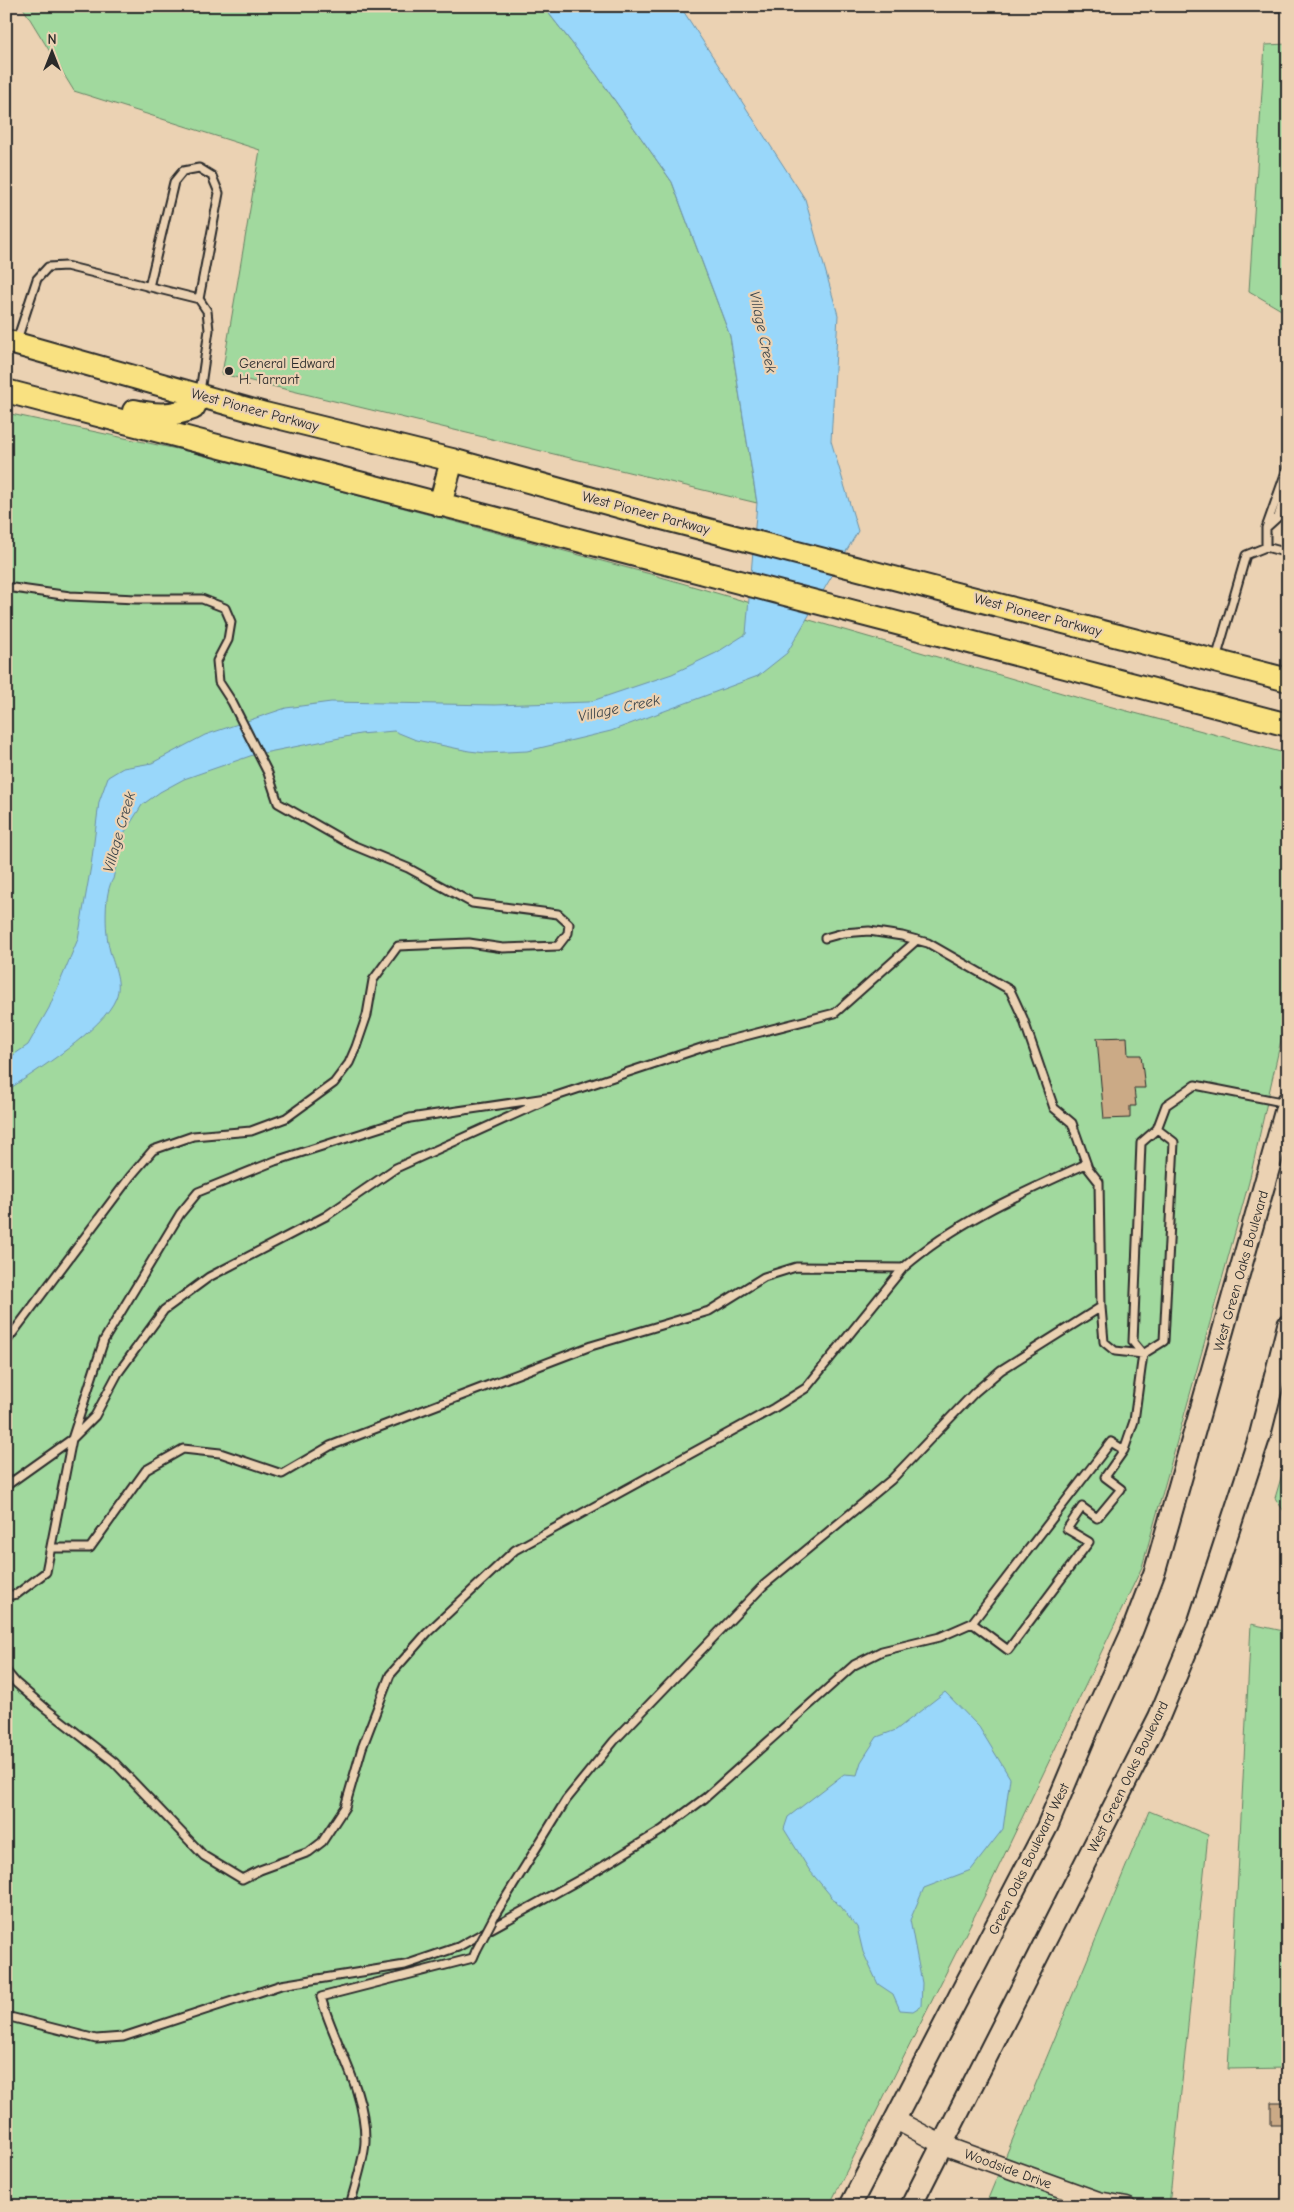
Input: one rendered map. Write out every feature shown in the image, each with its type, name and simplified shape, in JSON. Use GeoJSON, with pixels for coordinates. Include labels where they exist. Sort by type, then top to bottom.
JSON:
{"type":"FeatureCollection","features":[{"type":"Feature","properties":{"kind":"main road","name":"West Pioneer Parkway"},"geometry":{"type":"LineString","coordinates":[[11,342],[265,414],[452,460],[686,524],[1288,680]]}},
{"type":"Feature","properties":{"kind":"main road"},"geometry":{"type":"LineString","coordinates":[[6,389],[38,387],[145,414],[164,416],[193,408],[200,395]]}},
{"type":"Feature","properties":{"kind":"main road"},"geometry":{"type":"LineString","coordinates":[[6,389],[440,505],[1285,725]]}},
{"type":"Feature","properties":{"kind":"main road"},"geometry":{"type":"LineString","coordinates":[[440,505],[452,460]]}},
{"type":"Feature","properties":{"kind":"main road","name":"West Green Oaks Boulevard"},"geometry":{"type":"LineString","coordinates":[[1192,1440],[1288,1103]]}},
{"type":"Feature","properties":{"kind":"main road","name":"West Green Oaks Boulevard"},"geometry":{"type":"LineString","coordinates":[[912,2206],[1159,1718],[1199,1621],[1257,1444],[1288,1325]]}},
{"type":"Feature","properties":{"kind":"main road","name":"Green Oaks Boulevard West"},"geometry":{"type":"LineString","coordinates":[[850,2206],[1047,1827],[1131,1634],[1155,1571],[1192,1440]]}},
{"type":"Feature","properties":{"kind":"street","name":"Woodside Drive"},"geometry":{"type":"LineString","coordinates":[[894,2119],[943,2144],[1098,2201],[1127,2206]]}},
{"type":"Feature","properties":{"kind":"lane"},"geometry":{"type":"LineString","coordinates":[[1216,6],[1288,7]]}},
{"type":"Feature","properties":{"kind":"lane"},"geometry":{"type":"LineString","coordinates":[[149,287],[174,182],[182,172],[199,168],[212,176],[219,194],[199,299]]}},
{"type":"Feature","properties":{"kind":"lane"},"geometry":{"type":"LineString","coordinates":[[11,342],[37,279],[48,267],[66,266],[199,299],[207,311],[208,330],[200,395]]}},
{"type":"Feature","properties":{"kind":"lane"},"geometry":{"type":"LineString","coordinates":[[1266,547],[1266,528],[1288,466]]}},
{"type":"Feature","properties":{"kind":"lane"},"geometry":{"type":"LineString","coordinates":[[1266,528],[1278,517],[1288,484]]}},
{"type":"Feature","properties":{"kind":"lane"},"geometry":{"type":"LineString","coordinates":[[1215,661],[1246,555],[1266,547],[1288,553]]}},
{"type":"Feature","properties":{"kind":"lane"},"geometry":{"type":"LineString","coordinates":[[6,588],[70,596],[202,599],[225,608],[231,622],[228,640],[218,661],[219,682],[232,702],[268,774],[278,803],[350,844],[408,868],[472,903],[558,914],[569,924],[568,933],[558,946],[503,948],[469,943],[398,946],[373,980],[367,1015],[356,1047],[349,1063],[334,1083],[286,1118],[251,1131],[193,1136],[152,1150],[6,1342]]}},
{"type":"Feature","properties":{"kind":"lane"},"geometry":{"type":"LineString","coordinates":[[825,938],[843,933],[869,931],[928,943],[1010,990],[1023,1018],[1054,1108],[1072,1123],[1086,1164],[1099,1182],[1104,1342],[1115,1351],[1143,1354],[1164,1342],[1174,1142],[1157,1129]]}},
{"type":"Feature","properties":{"kind":"lane"},"geometry":{"type":"LineString","coordinates":[[6,1486],[72,1439],[95,1416],[118,1373],[164,1310],[209,1277],[326,1216],[396,1168],[553,1097],[710,1046],[835,1013],[917,940]]}},
{"type":"Feature","properties":{"kind":"lane"},"geometry":{"type":"LineString","coordinates":[[972,1622],[1008,1650],[1089,1542],[1067,1529],[1082,1507],[1097,1518],[1121,1489],[1105,1478],[1124,1450],[1134,1421],[1143,1354],[1133,1342],[1141,1143],[1157,1129],[1166,1105],[1195,1085],[1288,1103]]}},
{"type":"Feature","properties":{"kind":"lane"},"geometry":{"type":"LineString","coordinates":[[6,1596],[17,1594],[46,1572],[72,1439],[104,1340],[180,1214],[198,1192],[275,1161],[410,1118],[553,1097]]}},
{"type":"Feature","properties":{"kind":"lane"},"geometry":{"type":"LineString","coordinates":[[6,1671],[16,1683],[45,1708],[114,1762],[204,1856],[242,1879],[260,1870],[309,1852],[322,1842],[345,1807],[362,1748],[390,1675],[427,1633],[515,1550],[774,1408],[806,1388],[903,1268],[926,1248],[997,1205],[1086,1164]]}},
{"type":"Feature","properties":{"kind":"lane"},"geometry":{"type":"LineString","coordinates":[[51,1548],[90,1548],[146,1470],[183,1449],[220,1453],[282,1474],[330,1446],[591,1346],[708,1311],[764,1277],[796,1267],[903,1268]]}},
{"type":"Feature","properties":{"kind":"lane"},"geometry":{"type":"LineString","coordinates":[[350,2206],[366,2140],[364,2124],[360,2100],[321,1997],[473,1958],[495,1915],[566,1800],[614,1741],[764,1585],[891,1480],[975,1392],[1001,1370],[1102,1307]]}},
{"type":"Feature","properties":{"kind":"lane"},"geometry":{"type":"LineString","coordinates":[[6,2016],[96,2039],[123,2037],[148,2030],[217,2004],[281,1985],[405,1965],[458,1947],[597,1870],[662,1830],[704,1798],[854,1665],[882,1651],[940,1637],[972,1622],[1111,1442],[1124,1450]]}},
{"type":"Feature","properties":{"kind":"green space"},"geometry":{"type":"Polygon","coordinates":[[[22,6],[543,6],[597,75],[672,182],[730,336],[757,503],[222,374],[260,150],[74,91],[22,6]]]}},
{"type":"Feature","properties":{"kind":"green space"},"geometry":{"type":"Polygon","coordinates":[[[1288,44],[1288,314],[1249,291],[1265,45],[1288,44]]]}},
{"type":"Feature","properties":{"kind":"green space"},"geometry":{"type":"Polygon","coordinates":[[[6,413],[210,456],[654,575],[1086,700],[1288,754],[1288,1009],[1249,1182],[1142,1567],[989,1887],[829,2206],[6,2206],[6,413]]]}},
{"type":"Feature","properties":{"kind":"green space"},"geometry":{"type":"Polygon","coordinates":[[[1288,1454],[1288,1517],[1275,1498],[1288,1454]]]}},
{"type":"Feature","properties":{"kind":"green space"},"geometry":{"type":"Polygon","coordinates":[[[1251,1624],[1288,1632],[1288,2068],[1228,2069],[1251,1624]]]}},
{"type":"Feature","properties":{"kind":"green space"},"geometry":{"type":"Polygon","coordinates":[[[1149,1811],[1208,1835],[1169,2206],[985,2206],[1149,1811]]]}},
{"type":"Feature","properties":{"kind":"water","name":"Village Creek"},"geometry":{"type":"Polygon","coordinates":[[[543,6],[680,6],[805,199],[838,315],[831,441],[858,531],[787,653],[758,676],[611,731],[527,751],[486,753],[416,740],[394,731],[360,734],[253,755],[184,779],[160,792],[142,805],[123,835],[108,893],[107,931],[109,947],[118,979],[116,998],[109,1010],[84,1036],[6,1091],[6,1060],[28,1045],[49,1008],[78,939],[91,866],[99,802],[108,777],[123,768],[152,763],[205,735],[286,708],[331,702],[495,705],[589,702],[672,674],[716,653],[746,634],[757,503],[730,336],[672,182],[597,75],[543,6]]]}},
{"type":"Feature","properties":{"kind":"water"},"geometry":{"type":"Polygon","coordinates":[[[945,1692],[979,1727],[1010,1778],[1003,1829],[971,1870],[924,1888],[910,1920],[922,1983],[921,2006],[913,2011],[900,2010],[893,1994],[878,1984],[863,1952],[857,1927],[810,1871],[784,1829],[788,1817],[844,1774],[857,1775],[861,1762],[877,1737],[896,1730],[945,1692]]]}},
{"type":"Feature","properties":{"kind":"building"},"geometry":{"type":"Polygon","coordinates":[[[1127,1037],[1128,1055],[1141,1055],[1145,1088],[1134,1088],[1136,1106],[1130,1106],[1130,1118],[1104,1119],[1097,1038],[1127,1037]]]}},
{"type":"Feature","properties":{"kind":"building"},"geometry":{"type":"Polygon","coordinates":[[[1271,2102],[1288,2102],[1288,2154],[1287,2125],[1271,2125],[1271,2102]]]}},
{"type":"Feature","properties":{"kind":"place","name":"General Edward H. Tarrant"},"geometry":{"type":"Point","coordinates":[229,371]}}]}
